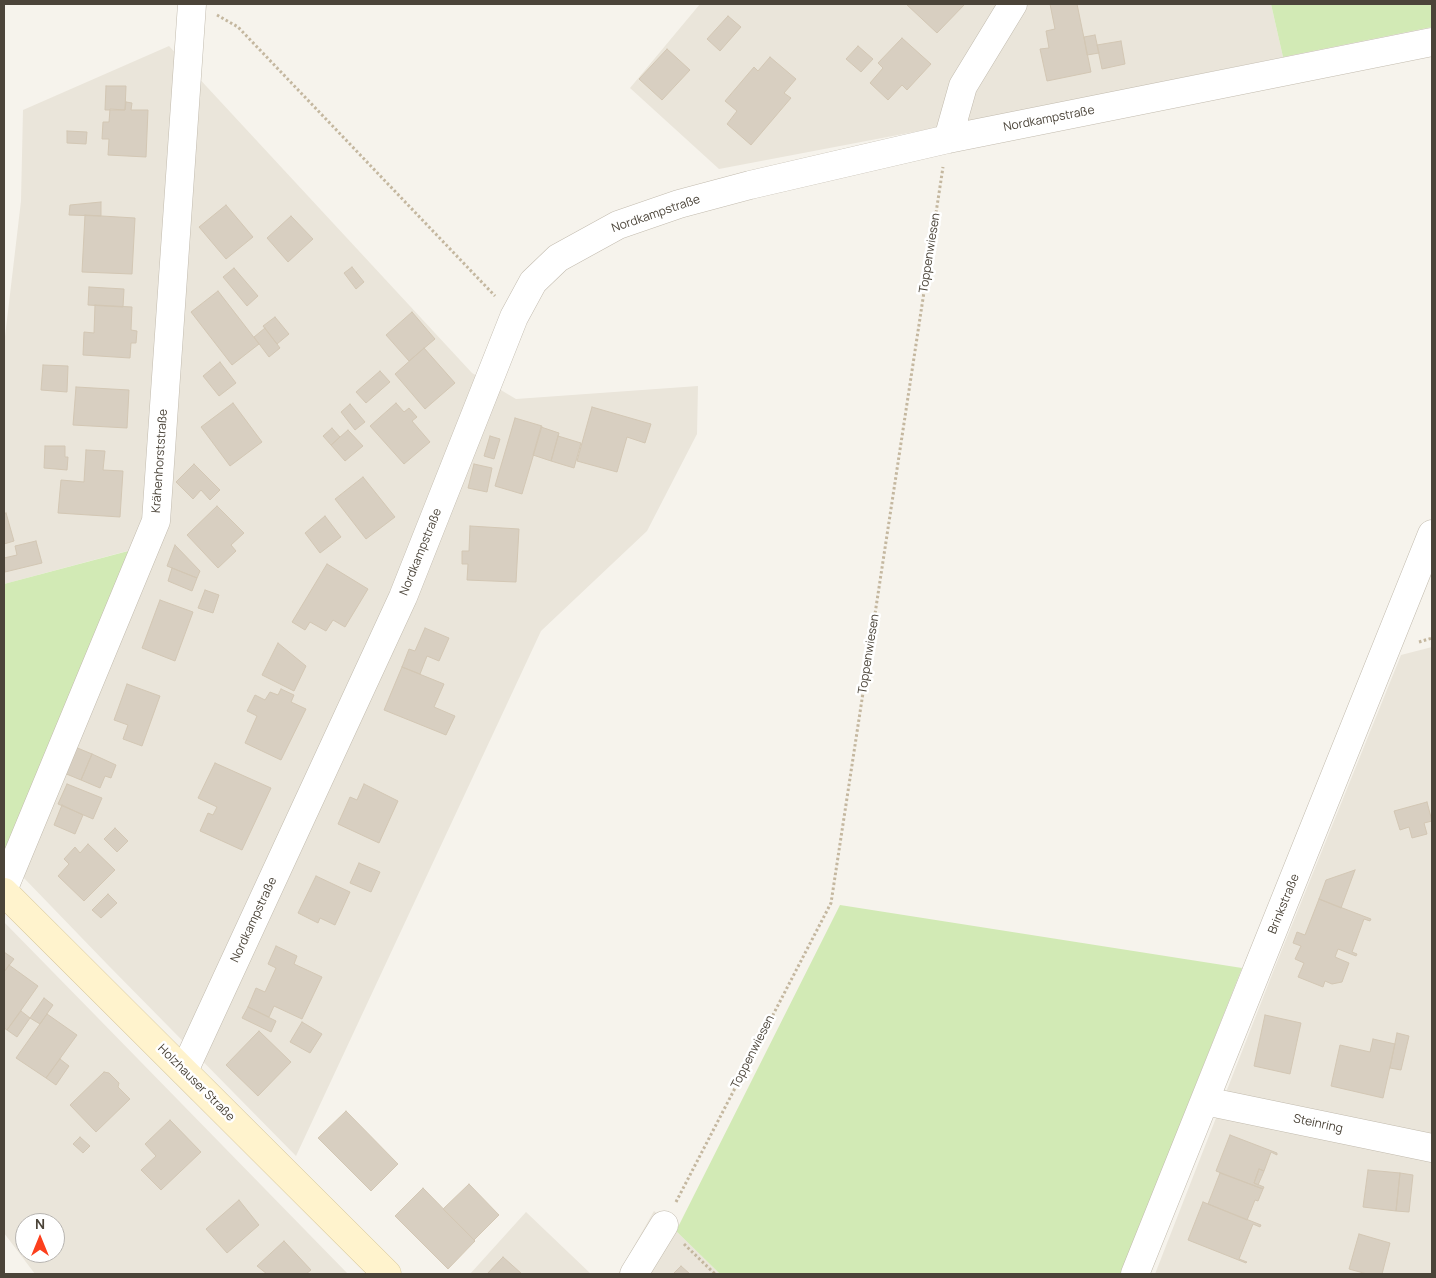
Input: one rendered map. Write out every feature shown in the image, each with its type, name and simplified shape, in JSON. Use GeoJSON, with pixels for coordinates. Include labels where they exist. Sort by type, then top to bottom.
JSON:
{"type":"FeatureCollection","features":[{"type":"Feature","properties":{"kind":"street"},"geometry":{"type":"LineString","coordinates":[[948,139],[963,86],[1013,4]]}},
{"type":"Feature","properties":{"kind":"street","name":"Krähenhorststraße"},"geometry":{"type":"LineString","coordinates":[[4,888],[156,521],[202,8]]}},
{"type":"Feature","properties":{"kind":"street","name":"Nordkampstraße"},"geometry":{"type":"LineString","coordinates":[[184,1071],[403,597],[514,316],[533,282],[558,258],[618,225],[679,204],[750,185],[948,139],[1432,42]]}},
{"type":"Feature","properties":{"kind":"street","name":"Brinkstraße"},"geometry":{"type":"LineString","coordinates":[[1134,1274],[1432,534]]}},
{"type":"Feature","properties":{"kind":"street","name":"Holzhauser Straße"},"geometry":{"type":"LineString","coordinates":[[4,892],[387,1274]]}},
{"type":"Feature","properties":{"kind":"street","name":"Steinring"},"geometry":{"type":"LineString","coordinates":[[1205,1100],[1432,1148]]}},
{"type":"Feature","properties":{"kind":"street"},"geometry":{"type":"LineString","coordinates":[[634,1274],[664,1224]]}},
{"type":"Feature","properties":{"kind":"path"},"geometry":{"type":"LineString","coordinates":[[202,8],[238,27],[514,316]]}},
{"type":"Feature","properties":{"kind":"path","name":"Toppenwiesen"},"geometry":{"type":"LineString","coordinates":[[664,1224],[831,903],[948,139]]}},
{"type":"Feature","properties":{"kind":"path"},"geometry":{"type":"LineString","coordinates":[[664,1224],[714,1274]]}},
{"type":"Feature","properties":{"kind":"shaded area"},"geometry":{"type":"Polygon","coordinates":[[[700,4],[1271,4],[1283,57],[961,123],[719,169],[630,88],[700,4]]]}},
{"type":"Feature","properties":{"kind":"shaded area"},"geometry":{"type":"Polygon","coordinates":[[[169,46],[472,373],[516,399],[698,386],[697,434],[647,531],[541,631],[296,1156],[107,964],[23,877],[4,854],[131,550],[4,584],[4,345],[21,201],[23,110],[169,46]]]}},
{"type":"Feature","properties":{"kind":"shaded area"},"geometry":{"type":"Polygon","coordinates":[[[1432,647],[1432,1274],[1155,1274],[1275,967],[1401,655],[1432,647]]]}},
{"type":"Feature","properties":{"kind":"shaded area"},"geometry":{"type":"Polygon","coordinates":[[[4,922],[348,1274],[35,1274],[27,1263],[65,1263],[65,1213],[15,1213],[15,1248],[4,1233],[4,922]]]}},
{"type":"Feature","properties":{"kind":"shaded area"},"geometry":{"type":"Polygon","coordinates":[[[654,1211],[676,1231],[720,1274],[618,1274],[654,1211]]]}},
{"type":"Feature","properties":{"kind":"shaded area"},"geometry":{"type":"Polygon","coordinates":[[[526,1212],[591,1274],[470,1274],[526,1212]]]}},
{"type":"Feature","properties":{"kind":"green space"},"geometry":{"type":"Polygon","coordinates":[[[1271,4],[1432,4],[1432,27],[1283,57],[1271,4]]]}},
{"type":"Feature","properties":{"kind":"green space"},"geometry":{"type":"Polygon","coordinates":[[[132,550],[4,852],[4,584],[132,550]]]}},
{"type":"Feature","properties":{"kind":"green space"},"geometry":{"type":"Polygon","coordinates":[[[840,905],[1242,968],[1121,1274],[720,1274],[676,1231],[840,905]]]}},
{"type":"Feature","properties":{"kind":"building"},"geometry":{"type":"Polygon","coordinates":[[[906,4],[965,4],[937,33],[906,4]]]}},
{"type":"Feature","properties":{"kind":"building"},"geometry":{"type":"Polygon","coordinates":[[[1050,4],[1077,4],[1091,72],[1047,81],[1040,49],[1049,48],[1046,31],[1055,29],[1050,4]]]}},
{"type":"Feature","properties":{"kind":"building"},"geometry":{"type":"Polygon","coordinates":[[[728,16],[741,27],[720,51],[707,39],[728,16]]]}},
{"type":"Feature","properties":{"kind":"building"},"geometry":{"type":"Polygon","coordinates":[[[1095,35],[1099,53],[1087,55],[1084,37],[1095,35]]]}},
{"type":"Feature","properties":{"kind":"building"},"geometry":{"type":"Polygon","coordinates":[[[902,38],[931,64],[907,90],[902,85],[888,100],[870,83],[883,68],[878,63],[902,38]]]}},
{"type":"Feature","properties":{"kind":"building"},"geometry":{"type":"Polygon","coordinates":[[[1121,41],[1125,64],[1102,69],[1097,45],[1121,41]]]}},
{"type":"Feature","properties":{"kind":"building"},"geometry":{"type":"Polygon","coordinates":[[[858,46],[873,59],[861,72],[846,59],[858,46]]]}},
{"type":"Feature","properties":{"kind":"building"},"geometry":{"type":"Polygon","coordinates":[[[667,49],[690,70],[662,100],[639,79],[667,49]]]}},
{"type":"Feature","properties":{"kind":"building"},"geometry":{"type":"Polygon","coordinates":[[[770,57],[796,79],[784,93],[791,98],[751,145],[727,124],[737,111],[725,101],[754,67],[758,71],[770,57]]]}},
{"type":"Feature","properties":{"kind":"building"},"geometry":{"type":"Polygon","coordinates":[[[106,86],[126,86],[125,110],[105,110],[106,86]]]}},
{"type":"Feature","properties":{"kind":"building"},"geometry":{"type":"Polygon","coordinates":[[[126,102],[132,103],[131,110],[148,110],[146,157],[108,155],[109,139],[102,139],[103,122],[109,122],[110,109],[125,110],[126,102]]]}},
{"type":"Feature","properties":{"kind":"building"},"geometry":{"type":"Polygon","coordinates":[[[67,131],[87,132],[86,144],[67,143],[67,131]]]}},
{"type":"Feature","properties":{"kind":"building"},"geometry":{"type":"Polygon","coordinates":[[[101,202],[101,216],[69,215],[70,205],[101,202]]]}},
{"type":"Feature","properties":{"kind":"building"},"geometry":{"type":"Polygon","coordinates":[[[226,205],[253,237],[226,259],[199,227],[226,205]]]}},
{"type":"Feature","properties":{"kind":"building"},"geometry":{"type":"Polygon","coordinates":[[[85,215],[135,218],[132,274],[82,272],[85,215]]]}},
{"type":"Feature","properties":{"kind":"building"},"geometry":{"type":"Polygon","coordinates":[[[291,216],[313,239],[288,262],[267,238],[291,216]]]}},
{"type":"Feature","properties":{"kind":"building"},"geometry":{"type":"Polygon","coordinates":[[[352,267],[364,282],[356,289],[344,273],[352,267]]]}},
{"type":"Feature","properties":{"kind":"building"},"geometry":{"type":"Polygon","coordinates":[[[234,268],[258,296],[247,306],[223,277],[234,268]]]}},
{"type":"Feature","properties":{"kind":"building"},"geometry":{"type":"Polygon","coordinates":[[[89,287],[124,289],[123,307],[88,305],[89,287]]]}},
{"type":"Feature","properties":{"kind":"building"},"geometry":{"type":"Polygon","coordinates":[[[218,291],[259,344],[232,365],[191,312],[218,291]]]}},
{"type":"Feature","properties":{"kind":"building"},"geometry":{"type":"Polygon","coordinates":[[[95,305],[132,307],[131,330],[137,331],[136,343],[131,343],[130,358],[83,355],[84,332],[94,333],[95,305]]]}},
{"type":"Feature","properties":{"kind":"building"},"geometry":{"type":"Polygon","coordinates":[[[412,312],[435,339],[409,361],[386,335],[412,312]]]}},
{"type":"Feature","properties":{"kind":"building"},"geometry":{"type":"Polygon","coordinates":[[[275,317],[289,334],[277,344],[263,326],[275,317]]]}},
{"type":"Feature","properties":{"kind":"building"},"geometry":{"type":"Polygon","coordinates":[[[265,328],[280,348],[269,357],[254,337],[265,328]]]}},
{"type":"Feature","properties":{"kind":"building"},"geometry":{"type":"Polygon","coordinates":[[[424,348],[455,383],[425,409],[395,374],[424,348]]]}},
{"type":"Feature","properties":{"kind":"building"},"geometry":{"type":"Polygon","coordinates":[[[220,362],[236,383],[219,396],[203,376],[220,362]]]}},
{"type":"Feature","properties":{"kind":"building"},"geometry":{"type":"Polygon","coordinates":[[[43,365],[68,366],[67,392],[41,390],[43,365]]]}},
{"type":"Feature","properties":{"kind":"building"},"geometry":{"type":"Polygon","coordinates":[[[380,371],[390,382],[366,403],[356,392],[380,371]]]}},
{"type":"Feature","properties":{"kind":"building"},"geometry":{"type":"Polygon","coordinates":[[[76,387],[129,390],[127,428],[73,425],[76,387]]]}},
{"type":"Feature","properties":{"kind":"building"},"geometry":{"type":"Polygon","coordinates":[[[233,403],[262,442],[230,466],[201,427],[233,403]]]}},
{"type":"Feature","properties":{"kind":"building"},"geometry":{"type":"Polygon","coordinates":[[[396,403],[404,412],[409,408],[417,417],[412,421],[430,442],[404,464],[370,426],[396,403]]]}},
{"type":"Feature","properties":{"kind":"building"},"geometry":{"type":"Polygon","coordinates":[[[350,404],[365,422],[355,430],[341,412],[350,404]]]}},
{"type":"Feature","properties":{"kind":"building"},"geometry":{"type":"Polygon","coordinates":[[[592,407],[651,424],[645,443],[627,437],[617,472],[577,461],[592,407]]]}},
{"type":"Feature","properties":{"kind":"building"},"geometry":{"type":"Polygon","coordinates":[[[515,418],[542,426],[522,494],[495,486],[515,418]]]}},
{"type":"Feature","properties":{"kind":"building"},"geometry":{"type":"Polygon","coordinates":[[[541,427],[559,433],[551,461],[533,455],[541,427]]]}},
{"type":"Feature","properties":{"kind":"building"},"geometry":{"type":"Polygon","coordinates":[[[332,428],[340,437],[331,445],[323,436],[332,428]]]}},
{"type":"Feature","properties":{"kind":"building"},"geometry":{"type":"Polygon","coordinates":[[[348,430],[363,446],[345,461],[331,445],[348,430]]]}},
{"type":"Feature","properties":{"kind":"building"},"geometry":{"type":"Polygon","coordinates":[[[490,436],[500,439],[494,459],[484,456],[490,436]]]}},
{"type":"Feature","properties":{"kind":"building"},"geometry":{"type":"Polygon","coordinates":[[[558,436],[581,443],[574,468],[551,461],[558,436]]]}},
{"type":"Feature","properties":{"kind":"building"},"geometry":{"type":"Polygon","coordinates":[[[45,446],[65,446],[65,457],[68,457],[67,470],[44,468],[45,446]]]}},
{"type":"Feature","properties":{"kind":"building"},"geometry":{"type":"Polygon","coordinates":[[[86,450],[105,451],[103,470],[123,471],[120,517],[58,513],[61,480],[84,482],[86,450]]]}},
{"type":"Feature","properties":{"kind":"building"},"geometry":{"type":"Polygon","coordinates":[[[194,464],[220,490],[210,500],[201,490],[193,499],[176,482],[194,464]]]}},
{"type":"Feature","properties":{"kind":"building"},"geometry":{"type":"Polygon","coordinates":[[[474,464],[492,468],[487,492],[468,488],[474,464]]]}},
{"type":"Feature","properties":{"kind":"building"},"geometry":{"type":"Polygon","coordinates":[[[363,477],[395,517],[366,539],[335,499],[363,477]]]}},
{"type":"Feature","properties":{"kind":"building"},"geometry":{"type":"Polygon","coordinates":[[[217,506],[244,533],[231,545],[236,551],[218,568],[187,535],[217,506]]]}},
{"type":"Feature","properties":{"kind":"building"},"geometry":{"type":"Polygon","coordinates":[[[6,513],[14,541],[4,544],[4,514],[6,513]]]}},
{"type":"Feature","properties":{"kind":"building"},"geometry":{"type":"Polygon","coordinates":[[[325,516],[341,537],[320,553],[305,533],[325,516]]]}},
{"type":"Feature","properties":{"kind":"building"},"geometry":{"type":"Polygon","coordinates":[[[470,526],[519,529],[516,582],[467,580],[468,564],[462,564],[462,551],[469,551],[470,526]]]}},
{"type":"Feature","properties":{"kind":"building"},"geometry":{"type":"Polygon","coordinates":[[[36,541],[42,563],[5,572],[4,558],[17,555],[15,546],[36,541]]]}},
{"type":"Feature","properties":{"kind":"building"},"geometry":{"type":"Polygon","coordinates":[[[175,545],[200,571],[197,578],[167,566],[175,545]]]}},
{"type":"Feature","properties":{"kind":"building"},"geometry":{"type":"Polygon","coordinates":[[[327,564],[368,589],[345,627],[333,620],[326,631],[310,622],[305,630],[292,622],[327,564]]]}},
{"type":"Feature","properties":{"kind":"building"},"geometry":{"type":"Polygon","coordinates":[[[172,568],[197,578],[192,591],[168,581],[172,568]]]}},
{"type":"Feature","properties":{"kind":"building"},"geometry":{"type":"Polygon","coordinates":[[[205,590],[219,595],[213,613],[198,608],[205,590]]]}},
{"type":"Feature","properties":{"kind":"building"},"geometry":{"type":"Polygon","coordinates":[[[160,600],[193,612],[175,661],[142,648],[160,600]]]}},
{"type":"Feature","properties":{"kind":"building"},"geometry":{"type":"Polygon","coordinates":[[[425,628],[449,638],[439,661],[427,656],[420,674],[402,667],[409,649],[415,651],[425,628]]]}},
{"type":"Feature","properties":{"kind":"building"},"geometry":{"type":"Polygon","coordinates":[[[278,643],[306,666],[294,691],[262,675],[278,643]]]}},
{"type":"Feature","properties":{"kind":"building"},"geometry":{"type":"Polygon","coordinates":[[[402,667],[444,684],[434,707],[455,716],[446,735],[384,710],[402,667]]]}},
{"type":"Feature","properties":{"kind":"building"},"geometry":{"type":"Polygon","coordinates":[[[127,684],[160,696],[142,746],[123,739],[128,725],[114,720],[127,684]]]}},
{"type":"Feature","properties":{"kind":"building"},"geometry":{"type":"Polygon","coordinates":[[[281,689],[294,695],[291,702],[306,709],[281,760],[245,743],[257,716],[247,711],[255,695],[265,700],[270,692],[278,695],[281,689]]]}},
{"type":"Feature","properties":{"kind":"building"},"geometry":{"type":"Polygon","coordinates":[[[75,747],[92,754],[81,780],[64,773],[75,747]]]}},
{"type":"Feature","properties":{"kind":"building"},"geometry":{"type":"Polygon","coordinates":[[[92,754],[116,765],[111,778],[105,776],[100,788],[81,780],[92,754]]]}},
{"type":"Feature","properties":{"kind":"building"},"geometry":{"type":"Polygon","coordinates":[[[215,763],[271,788],[242,850],[200,831],[208,813],[213,815],[217,807],[198,798],[215,763]]]}},
{"type":"Feature","properties":{"kind":"building"},"geometry":{"type":"Polygon","coordinates":[[[67,784],[102,798],[93,819],[58,804],[67,784]]]}},
{"type":"Feature","properties":{"kind":"building"},"geometry":{"type":"Polygon","coordinates":[[[364,784],[398,801],[379,843],[338,824],[350,797],[357,800],[364,784]]]}},
{"type":"Feature","properties":{"kind":"building"},"geometry":{"type":"Polygon","coordinates":[[[1427,802],[1432,821],[1424,823],[1427,834],[1412,838],[1409,827],[1400,830],[1394,811],[1427,802]]]}},
{"type":"Feature","properties":{"kind":"building"},"geometry":{"type":"Polygon","coordinates":[[[62,805],[83,815],[75,834],[54,825],[62,805]]]}},
{"type":"Feature","properties":{"kind":"building"},"geometry":{"type":"Polygon","coordinates":[[[115,828],[128,841],[117,852],[104,839],[115,828]]]}},
{"type":"Feature","properties":{"kind":"building"},"geometry":{"type":"Polygon","coordinates":[[[88,844],[115,870],[84,901],[58,876],[69,864],[64,859],[75,847],[80,853],[88,844]]]}},
{"type":"Feature","properties":{"kind":"building"},"geometry":{"type":"Polygon","coordinates":[[[359,863],[380,872],[371,892],[350,883],[359,863]]]}},
{"type":"Feature","properties":{"kind":"building"},"geometry":{"type":"Polygon","coordinates":[[[1355,870],[1341,908],[1319,899],[1326,880],[1355,870]]]}},
{"type":"Feature","properties":{"kind":"building"},"geometry":{"type":"Polygon","coordinates":[[[316,876],[350,892],[335,925],[320,918],[318,923],[298,913],[316,876]]]}},
{"type":"Feature","properties":{"kind":"building"},"geometry":{"type":"Polygon","coordinates":[[[108,894],[117,903],[101,918],[92,910],[108,894]]]}},
{"type":"Feature","properties":{"kind":"building"},"geometry":{"type":"Polygon","coordinates":[[[1319,899],[1371,919],[1370,921],[1364,919],[1352,952],[1357,954],[1356,956],[1338,949],[1335,957],[1349,963],[1342,982],[1332,984],[1325,981],[1323,987],[1298,977],[1304,963],[1295,959],[1301,946],[1293,943],[1297,932],[1305,935],[1319,899]]]}},
{"type":"Feature","properties":{"kind":"building"},"geometry":{"type":"Polygon","coordinates":[[[276,946],[297,956],[294,964],[322,977],[302,1019],[274,1006],[269,1017],[248,1007],[256,988],[265,992],[276,968],[268,964],[276,946]]]}},
{"type":"Feature","properties":{"kind":"building"},"geometry":{"type":"Polygon","coordinates":[[[4,952],[14,959],[4,972],[4,952]]]}},
{"type":"Feature","properties":{"kind":"building"},"geometry":{"type":"Polygon","coordinates":[[[9,965],[38,986],[7,1030],[4,1028],[4,972],[9,965]]]}},
{"type":"Feature","properties":{"kind":"building"},"geometry":{"type":"Polygon","coordinates":[[[44,998],[53,1005],[40,1024],[30,1018],[44,998]]]}},
{"type":"Feature","properties":{"kind":"building"},"geometry":{"type":"Polygon","coordinates":[[[248,1007],[276,1021],[271,1032],[242,1018],[248,1007]]]}},
{"type":"Feature","properties":{"kind":"building"},"geometry":{"type":"Polygon","coordinates":[[[21,1011],[30,1018],[17,1037],[7,1030],[21,1011]]]}},
{"type":"Feature","properties":{"kind":"building"},"geometry":{"type":"Polygon","coordinates":[[[47,1014],[77,1035],[46,1078],[16,1058],[47,1014]]]}},
{"type":"Feature","properties":{"kind":"building"},"geometry":{"type":"Polygon","coordinates":[[[1265,1015],[1301,1023],[1290,1074],[1254,1066],[1265,1015]]]}},
{"type":"Feature","properties":{"kind":"building"},"geometry":{"type":"Polygon","coordinates":[[[302,1022],[322,1034],[310,1053],[290,1042],[302,1022]]]}},
{"type":"Feature","properties":{"kind":"building"},"geometry":{"type":"Polygon","coordinates":[[[259,1031],[291,1062],[258,1096],[226,1065],[259,1031]]]}},
{"type":"Feature","properties":{"kind":"building"},"geometry":{"type":"Polygon","coordinates":[[[1397,1033],[1409,1036],[1401,1070],[1390,1068],[1397,1033]]]}},
{"type":"Feature","properties":{"kind":"building"},"geometry":{"type":"Polygon","coordinates":[[[1373,1039],[1395,1044],[1383,1098],[1331,1086],[1340,1045],[1370,1052],[1373,1039]]]}},
{"type":"Feature","properties":{"kind":"building"},"geometry":{"type":"Polygon","coordinates":[[[60,1059],[69,1066],[56,1085],[46,1078],[60,1059]]]}},
{"type":"Feature","properties":{"kind":"building"},"geometry":{"type":"Polygon","coordinates":[[[104,1072],[109,1073],[119,1083],[118,1087],[130,1099],[96,1132],[70,1105],[104,1072]]]}},
{"type":"Feature","properties":{"kind":"building"},"geometry":{"type":"Polygon","coordinates":[[[346,1111],[398,1164],[371,1191],[318,1138],[346,1111]]]}},
{"type":"Feature","properties":{"kind":"building"},"geometry":{"type":"Polygon","coordinates":[[[170,1120],[201,1152],[161,1190],[141,1170],[156,1156],[145,1144],[170,1120]]]}},
{"type":"Feature","properties":{"kind":"building"},"geometry":{"type":"Polygon","coordinates":[[[1230,1135],[1277,1153],[1277,1155],[1271,1152],[1264,1171],[1259,1169],[1254,1183],[1264,1187],[1263,1189],[1216,1171],[1230,1135]]]}},
{"type":"Feature","properties":{"kind":"building"},"geometry":{"type":"Polygon","coordinates":[[[80,1137],[90,1146],[83,1153],[73,1144],[80,1137]]]}},
{"type":"Feature","properties":{"kind":"building"},"geometry":{"type":"Polygon","coordinates":[[[1259,1169],[1264,1171],[1258,1185],[1254,1183],[1259,1169]]]}},
{"type":"Feature","properties":{"kind":"building"},"geometry":{"type":"Polygon","coordinates":[[[1368,1170],[1400,1173],[1396,1211],[1363,1207],[1368,1170]]]}},
{"type":"Feature","properties":{"kind":"building"},"geometry":{"type":"Polygon","coordinates":[[[1220,1173],[1263,1189],[1258,1201],[1255,1200],[1247,1220],[1208,1204],[1220,1173]]]}},
{"type":"Feature","properties":{"kind":"building"},"geometry":{"type":"Polygon","coordinates":[[[1400,1173],[1413,1175],[1409,1212],[1396,1211],[1400,1173]]]}},
{"type":"Feature","properties":{"kind":"building"},"geometry":{"type":"Polygon","coordinates":[[[469,1184],[499,1215],[474,1240],[443,1209],[469,1184]]]}},
{"type":"Feature","properties":{"kind":"building"},"geometry":{"type":"Polygon","coordinates":[[[423,1188],[475,1241],[448,1269],[395,1216],[423,1188]]]}},
{"type":"Feature","properties":{"kind":"building"},"geometry":{"type":"Polygon","coordinates":[[[239,1200],[259,1225],[227,1253],[206,1229],[239,1200]]]}},
{"type":"Feature","properties":{"kind":"building"},"geometry":{"type":"Polygon","coordinates":[[[1203,1202],[1261,1225],[1260,1227],[1253,1224],[1239,1259],[1246,1263],[1188,1240],[1203,1202]]]}},
{"type":"Feature","properties":{"kind":"building"},"geometry":{"type":"Polygon","coordinates":[[[1359,1234],[1390,1243],[1382,1274],[1367,1274],[1349,1269],[1359,1234]]]}},
{"type":"Feature","properties":{"kind":"building"},"geometry":{"type":"Polygon","coordinates":[[[284,1241],[311,1270],[306,1274],[267,1274],[257,1266],[284,1241]]]}},
{"type":"Feature","properties":{"kind":"building"},"geometry":{"type":"Polygon","coordinates":[[[503,1257],[522,1274],[487,1274],[503,1257]]]}},
{"type":"Feature","properties":{"kind":"building"},"geometry":{"type":"Polygon","coordinates":[[[681,1266],[690,1274],[673,1274],[681,1266]]]}}]}
